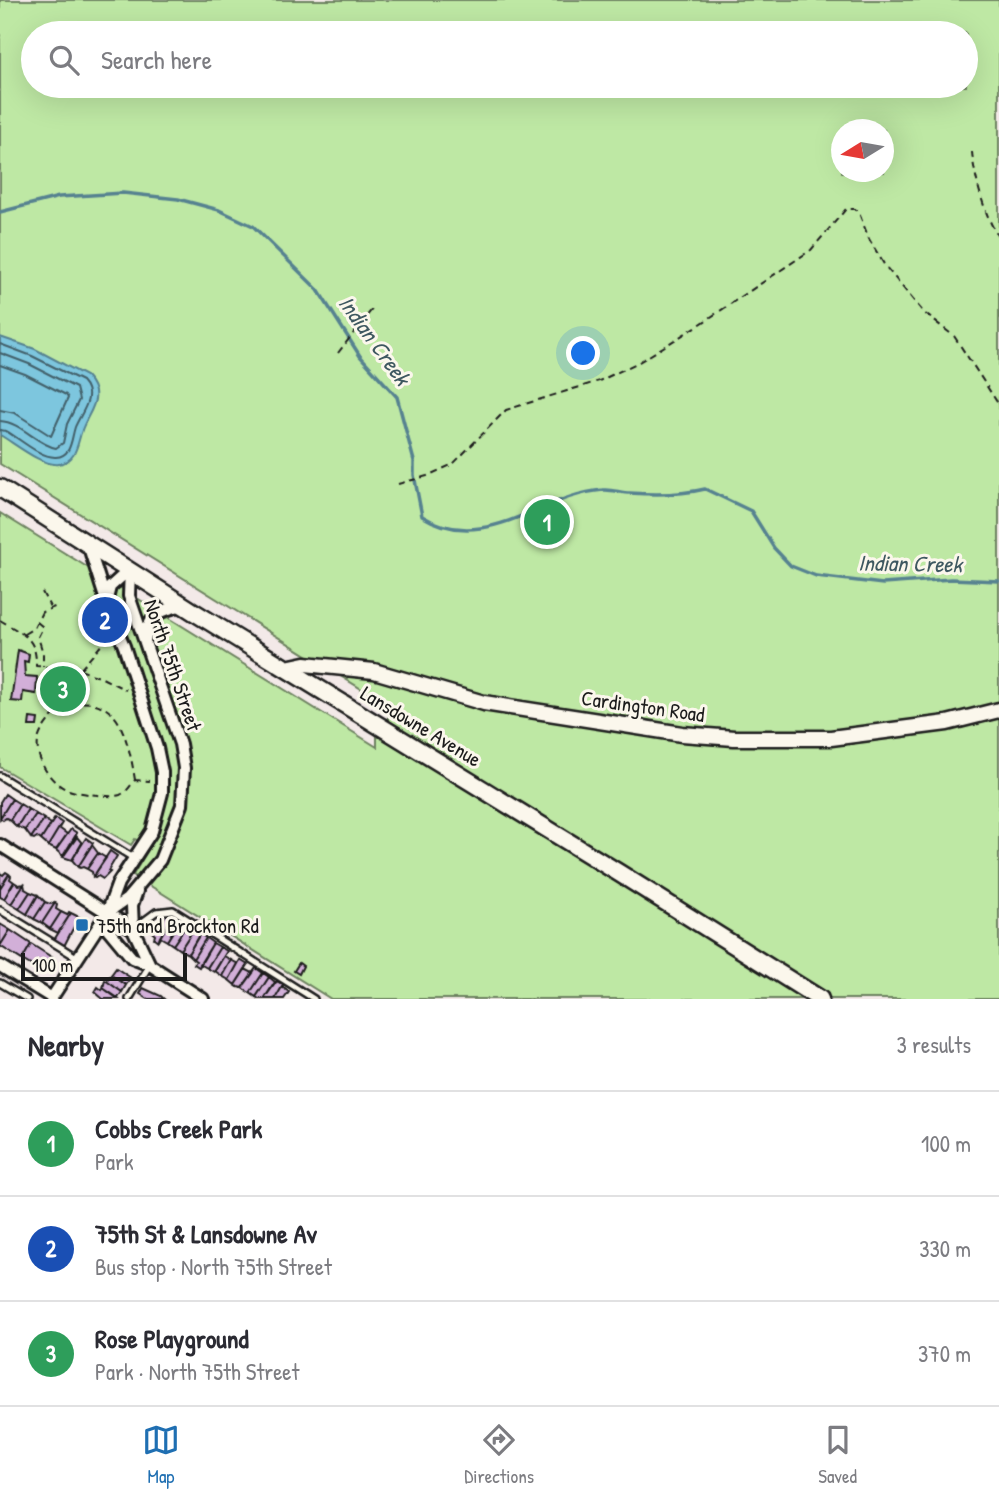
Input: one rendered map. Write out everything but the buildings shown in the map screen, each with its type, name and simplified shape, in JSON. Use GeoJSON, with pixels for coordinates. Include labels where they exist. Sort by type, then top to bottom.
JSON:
{"type":"FeatureCollection","features":[{"type":"Feature","properties":{"kind":"main road","name":"Lansdowne Avenue"},"geometry":{"type":"LineString","coordinates":[[0,488],[820,999]]}},
{"type":"Feature","properties":{"kind":"street","name":"North 75th Street"},"geometry":{"type":"LineString","coordinates":[[52,998],[107,913],[118,883],[152,831],[158,814],[162,782],[157,748],[88,544]]}},
{"type":"Feature","properties":{"kind":"street","name":"North 75th Street"},"geometry":{"type":"LineString","coordinates":[[107,913],[127,899],[160,860],[183,805],[185,790],[180,744],[129,596],[130,569]]}},
{"type":"Feature","properties":{"kind":"street"},"geometry":{"type":"LineString","coordinates":[[106,603],[110,587],[130,569]]}},
{"type":"Feature","properties":{"kind":"street"},"geometry":{"type":"LineString","coordinates":[[145,645],[147,627],[153,618],[161,610],[184,605]]}},
{"type":"Feature","properties":{"kind":"street","name":"Cardington Road"},"geometry":{"type":"LineString","coordinates":[[286,668],[305,664],[374,671],[484,703],[682,734],[734,738],[831,738],[947,723],[999,710]]}},
{"type":"Feature","properties":{"kind":"street"},"geometry":{"type":"LineString","coordinates":[[0,845],[133,929]]}},
{"type":"Feature","properties":{"kind":"street"},"geometry":{"type":"LineString","coordinates":[[138,886],[132,905],[133,929],[150,965]]}},
{"type":"Feature","properties":{"kind":"street"},"geometry":{"type":"LineString","coordinates":[[107,913],[108,929],[132,958],[150,965],[202,999]]}},
{"type":"Feature","properties":{"kind":"street"},"geometry":{"type":"LineString","coordinates":[[0,966],[52,998]]}},
{"type":"Feature","properties":{"kind":"lane"},"geometry":{"type":"LineString","coordinates":[[0,776],[135,859]]}},
{"type":"Feature","properties":{"kind":"lane"},"geometry":{"type":"LineString","coordinates":[[0,910],[78,958]]}},
{"type":"Feature","properties":{"kind":"lane"},"geometry":{"type":"LineString","coordinates":[[133,929],[156,912],[173,910],[314,999]]}},
{"type":"Feature","properties":{"kind":"lane"},"geometry":{"type":"LineString","coordinates":[[129,999],[150,965]]}},
{"type":"Feature","properties":{"kind":"lane"},"geometry":{"type":"LineString","coordinates":[[0,983],[27,999]]}},
{"type":"Feature","properties":{"kind":"path"},"geometry":{"type":"LineString","coordinates":[[972,152],[974,172],[993,229],[999,237]]}},
{"type":"Feature","properties":{"kind":"path"},"geometry":{"type":"LineString","coordinates":[[398,484],[427,476],[453,464],[506,410],[599,381],[639,362],[811,250],[846,209],[855,209],[859,213],[869,239],[886,266],[924,313],[954,337],[999,405]]}},
{"type":"Feature","properties":{"kind":"path"},"geometry":{"type":"LineString","coordinates":[[338,353],[373,308]]}},
{"type":"Feature","properties":{"kind":"path"},"geometry":{"type":"LineString","coordinates":[[42,592],[50,608]]}},
{"type":"Feature","properties":{"kind":"path"},"geometry":{"type":"LineString","coordinates":[[23,635],[34,628],[42,612],[57,606]]}},
{"type":"Feature","properties":{"kind":"path"},"geometry":{"type":"LineString","coordinates":[[0,620],[23,635],[36,650],[36,666],[80,670],[140,697]]}},
{"type":"Feature","properties":{"kind":"path"},"geometry":{"type":"LineString","coordinates":[[37,622],[43,627],[38,637],[43,653],[43,667]]}},
{"type":"Feature","properties":{"kind":"path"},"geometry":{"type":"LineString","coordinates":[[80,670],[116,627]]}},
{"type":"Feature","properties":{"kind":"path"},"geometry":{"type":"LineString","coordinates":[[85,701],[104,708],[118,722],[132,757],[135,780],[128,790],[111,796],[65,789],[48,775],[40,757],[37,741],[45,724],[55,713],[68,705],[85,701]]}},
{"type":"Feature","properties":{"kind":"path"},"geometry":{"type":"LineString","coordinates":[[135,780],[162,782]]}},
{"type":"Feature","properties":{"kind":"green space"},"geometry":{"type":"Polygon","coordinates":[[[0,0],[999,0],[999,999],[331,999],[133,875],[149,848],[135,839],[131,845],[0,767],[0,513],[377,747],[377,730],[395,710],[0,464],[0,0]]]}},
{"type":"Feature","properties":{"kind":"water"},"geometry":{"type":"Polygon","coordinates":[[[0,337],[35,349],[86,376],[92,384],[95,390],[94,403],[73,456],[65,462],[45,462],[0,435],[0,337]]]}},
{"type":"Feature","properties":{"kind":"waterway","name":"Indian Creek"},"geometry":{"type":"LineString","coordinates":[[0,212],[59,197],[123,193],[178,199],[219,210],[253,226],[318,290],[360,356],[397,397],[414,461],[422,516],[445,526],[468,529],[490,526],[580,494],[603,490],[658,494],[705,489],[751,511],[774,548],[791,566],[816,576],[883,584],[951,579],[999,581]]}},
{"type":"Feature","properties":{"kind":"place","name":"Cobbs Creek Park"},"geometry":{"type":"Point","coordinates":[547,522]}},
{"type":"Feature","properties":{"kind":"place","name":"75th St & Lansdowne Av"},"geometry":{"type":"Point","coordinates":[105,620]}},
{"type":"Feature","properties":{"kind":"place","name":"Rose Playground"},"geometry":{"type":"Point","coordinates":[63,689]}},
{"type":"Feature","properties":{"kind":"place","name":"75th and Brockton Rd"},"geometry":{"type":"Point","coordinates":[82,925]}}]}
